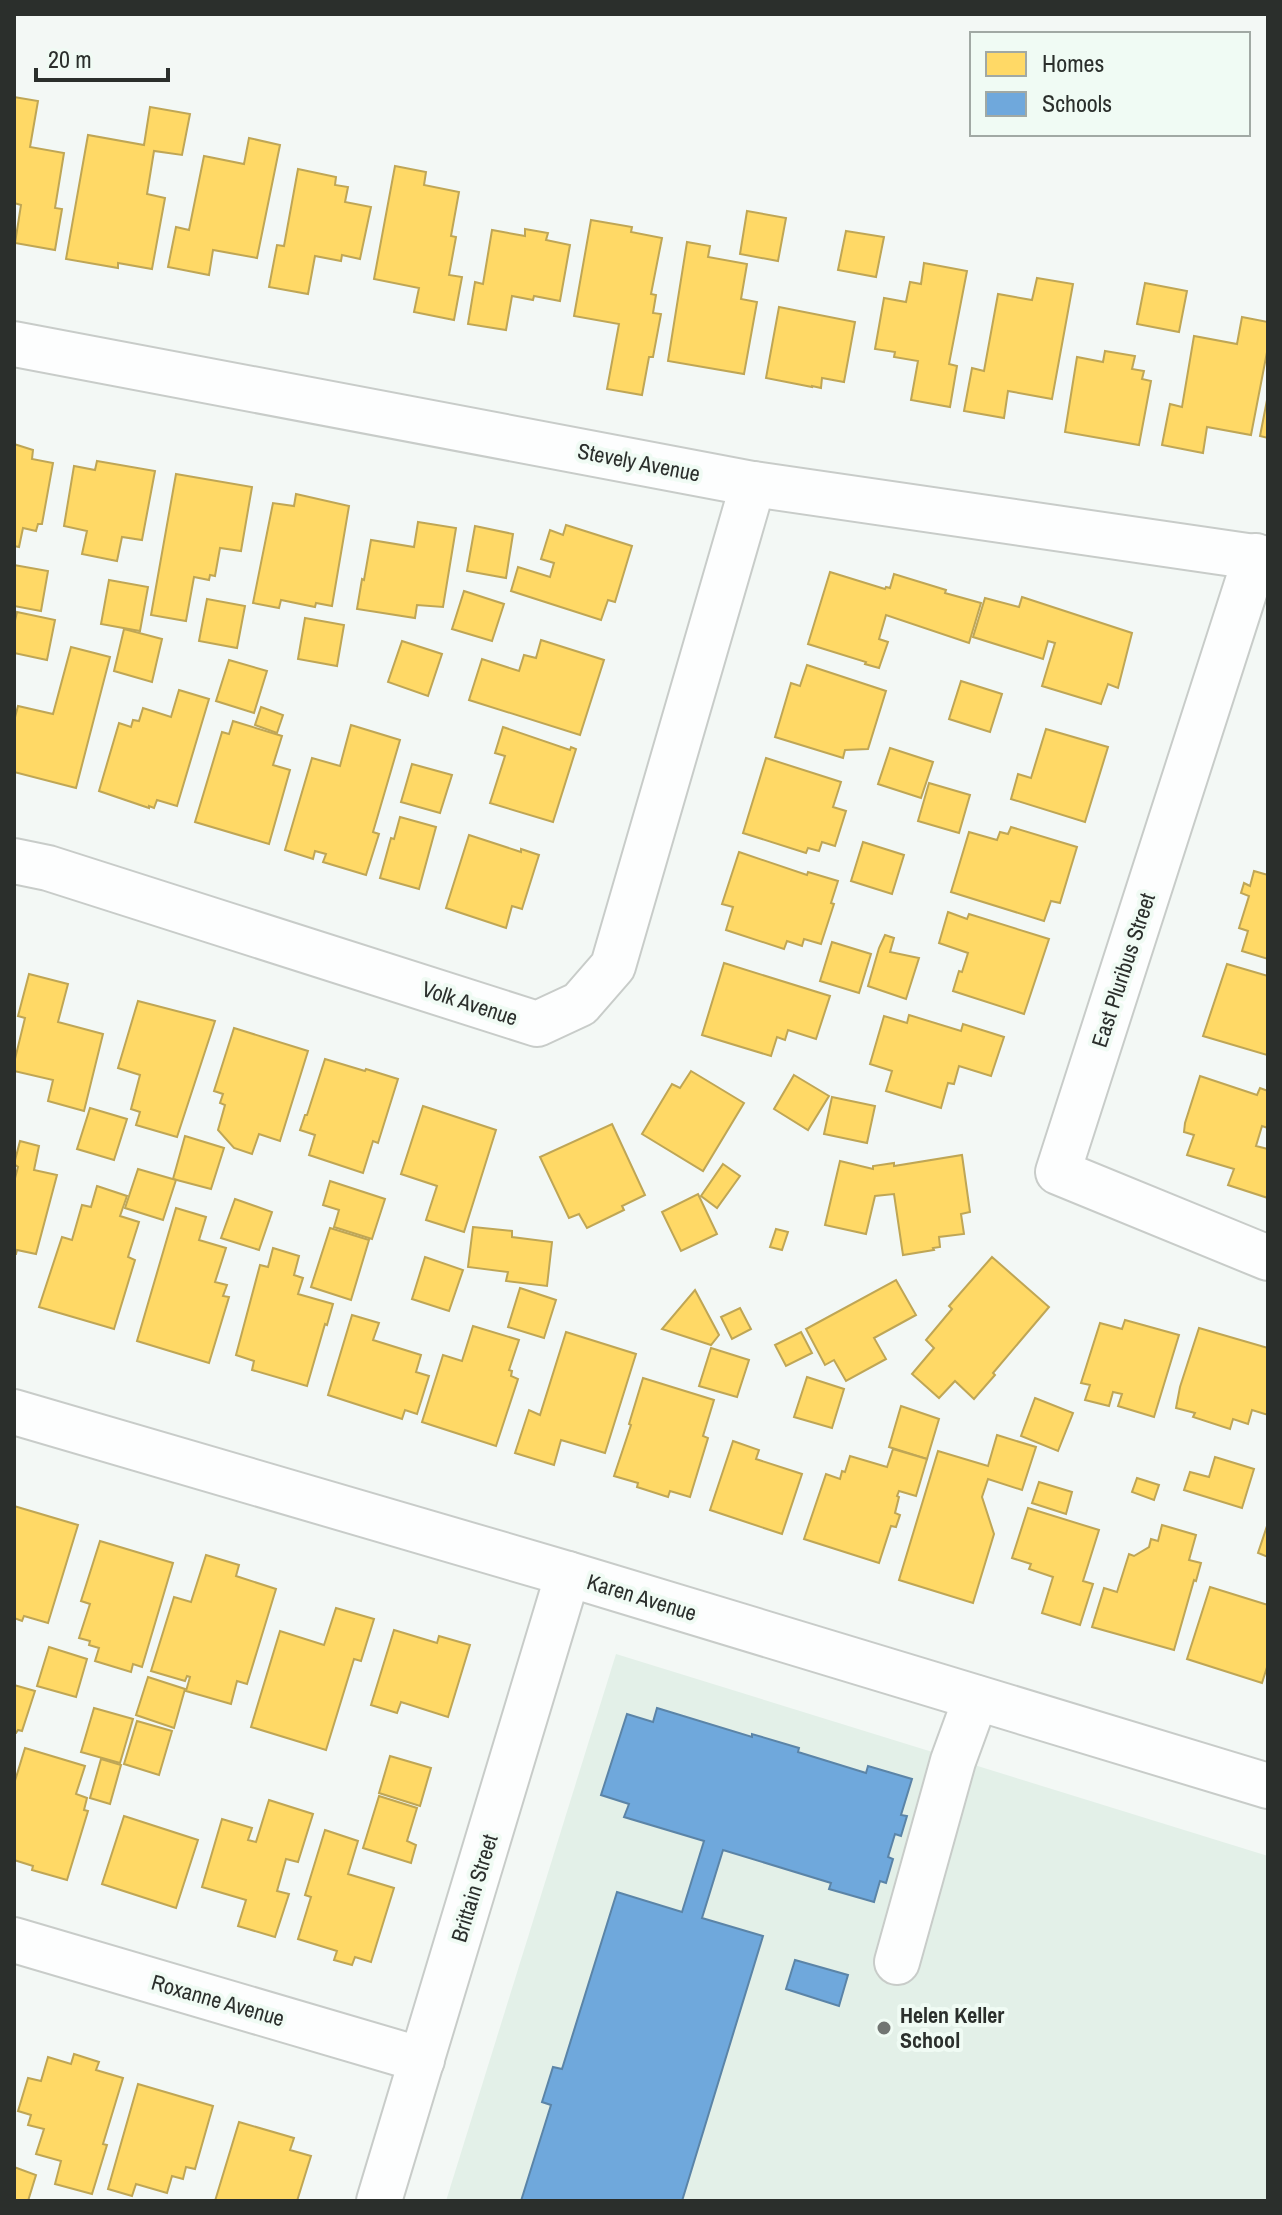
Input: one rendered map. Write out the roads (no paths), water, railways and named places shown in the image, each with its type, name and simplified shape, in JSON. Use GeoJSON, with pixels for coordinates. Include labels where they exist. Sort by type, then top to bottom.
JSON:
{"type":"FeatureCollection","features":[{"type":"Feature","properties":{"kind":"street","name":"Stevely Avenue"},"geometry":{"type":"LineString","coordinates":[[14,344],[753,484],[1262,557]]}},
{"type":"Feature","properties":{"kind":"street","name":"Volk Avenue"},"geometry":{"type":"LineString","coordinates":[[14,861],[48,868],[537,1024],[580,1004],[613,966],[753,484]]}},
{"type":"Feature","properties":{"kind":"street","name":"East Pluribus Street"},"geometry":{"type":"LineString","coordinates":[[1262,557],[1058,1172],[1266,1258]]}},
{"type":"Feature","properties":{"kind":"street","name":"Karen Avenue"},"geometry":{"type":"LineString","coordinates":[[14,1412],[568,1574],[1268,1786]]}},
{"type":"Feature","properties":{"kind":"street","name":"Brittain Street"},"geometry":{"type":"LineString","coordinates":[[379,2201],[568,1574]]}},
{"type":"Feature","properties":{"kind":"street"},"geometry":{"type":"LineString","coordinates":[[897,1962],[953,1761],[976,1698]]}},
{"type":"Feature","properties":{"kind":"street","name":"Roxanne Avenue"},"geometry":{"type":"LineString","coordinates":[[14,1940],[422,2060]]}},
{"type":"Feature","properties":{"kind":"place","name":"Helen Keller School"},"geometry":{"type":"Point","coordinates":[884,2028]}}]}
